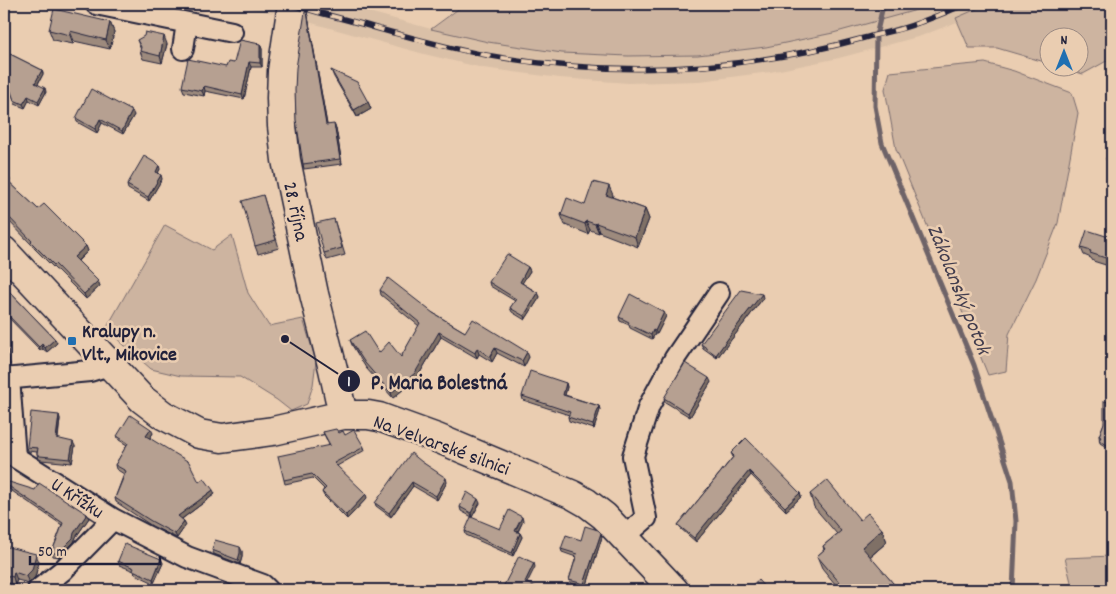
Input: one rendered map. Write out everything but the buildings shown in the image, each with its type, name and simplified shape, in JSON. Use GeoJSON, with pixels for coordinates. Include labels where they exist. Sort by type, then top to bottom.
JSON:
{"type":"FeatureCollection","features":[{"type":"Feature","properties":{"kind":"main road","name":"28. října"},"geometry":{"type":"LineString","coordinates":[[292,4],[282,71],[282,126],[286,160],[314,294],[343,416]]}},
{"type":"Feature","properties":{"kind":"main road","name":"Na Velvarské silnici"},"geometry":{"type":"LineString","coordinates":[[4,251],[108,364],[142,399],[163,416],[199,434],[222,438],[273,431],[343,416],[368,416],[392,421],[573,495],[587,503],[604,516],[674,590]]}},
{"type":"Feature","properties":{"kind":"street"},"geometry":{"type":"LineString","coordinates":[[96,4],[232,32]]}},
{"type":"Feature","properties":{"kind":"street"},"geometry":{"type":"LineString","coordinates":[[183,49],[187,23]]}},
{"type":"Feature","properties":{"kind":"street"},"geometry":{"type":"LineString","coordinates":[[624,538],[646,518],[634,456],[648,406],[675,358],[719,293]]}},
{"type":"Feature","properties":{"kind":"street","name":"U Křížku"},"geometry":{"type":"LineString","coordinates":[[108,364],[90,372],[6,379],[15,457],[113,519],[186,557],[263,585],[268,590]]}},
{"type":"Feature","properties":{"kind":"street"},"geometry":{"type":"LineString","coordinates":[[38,590],[62,571],[113,519]]}},
{"type":"Feature","properties":{"kind":"shaded area"},"geometry":{"type":"Polygon","coordinates":[[[232,4],[340,4],[431,29],[488,42],[562,53],[628,56],[698,55],[766,47],[833,33],[932,4],[999,4],[921,36],[839,58],[770,72],[700,81],[628,83],[560,78],[483,68],[424,54],[290,17],[232,4]]]}},
{"type":"Feature","properties":{"kind":"shaded area"},"geometry":{"type":"Polygon","coordinates":[[[465,4],[932,4],[833,33],[766,47],[698,55],[628,56],[562,53],[488,42],[431,29],[465,4]]]}},
{"type":"Feature","properties":{"kind":"shaded area"},"geometry":{"type":"Polygon","coordinates":[[[988,4],[1112,4],[1112,58],[1088,71],[1088,28],[1038,28],[1038,60],[997,48],[969,48],[956,18],[988,4]]]}},
{"type":"Feature","properties":{"kind":"shaded area"},"geometry":{"type":"Polygon","coordinates":[[[985,63],[1014,71],[1072,93],[1078,113],[1058,223],[1036,279],[1009,334],[1006,371],[988,375],[896,149],[885,89],[890,72],[985,63]]]}},
{"type":"Feature","properties":{"kind":"shaded area"},"geometry":{"type":"Polygon","coordinates":[[[165,225],[212,250],[232,235],[248,293],[269,326],[303,319],[316,361],[313,385],[307,404],[291,411],[240,377],[181,376],[151,369],[106,329],[165,225]]]}},
{"type":"Feature","properties":{"kind":"shaded area"},"geometry":{"type":"Polygon","coordinates":[[[1112,556],[1112,590],[1073,590],[1065,558],[1112,556]]]}},
{"type":"Feature","properties":{"kind":"waterway","name":"Zákolanský potok"},"geometry":{"type":"LineString","coordinates":[[888,4],[882,10],[876,36],[875,106],[882,143],[974,365],[1012,481],[1016,521],[1013,590]]}},
{"type":"Feature","properties":{"kind":"railway"},"geometry":{"type":"LineString","coordinates":[[288,4],[473,53],[581,67],[628,69],[676,68],[723,64],[817,49],[905,28],[967,4]]}},
{"type":"Feature","properties":{"kind":"place","name":"P. Maria Bolestná"},"geometry":{"type":"Point","coordinates":[285,339]}},
{"type":"Feature","properties":{"kind":"place","name":"Kralupy n. Vlt., Mikovice"},"geometry":{"type":"Point","coordinates":[72,341]}}]}
